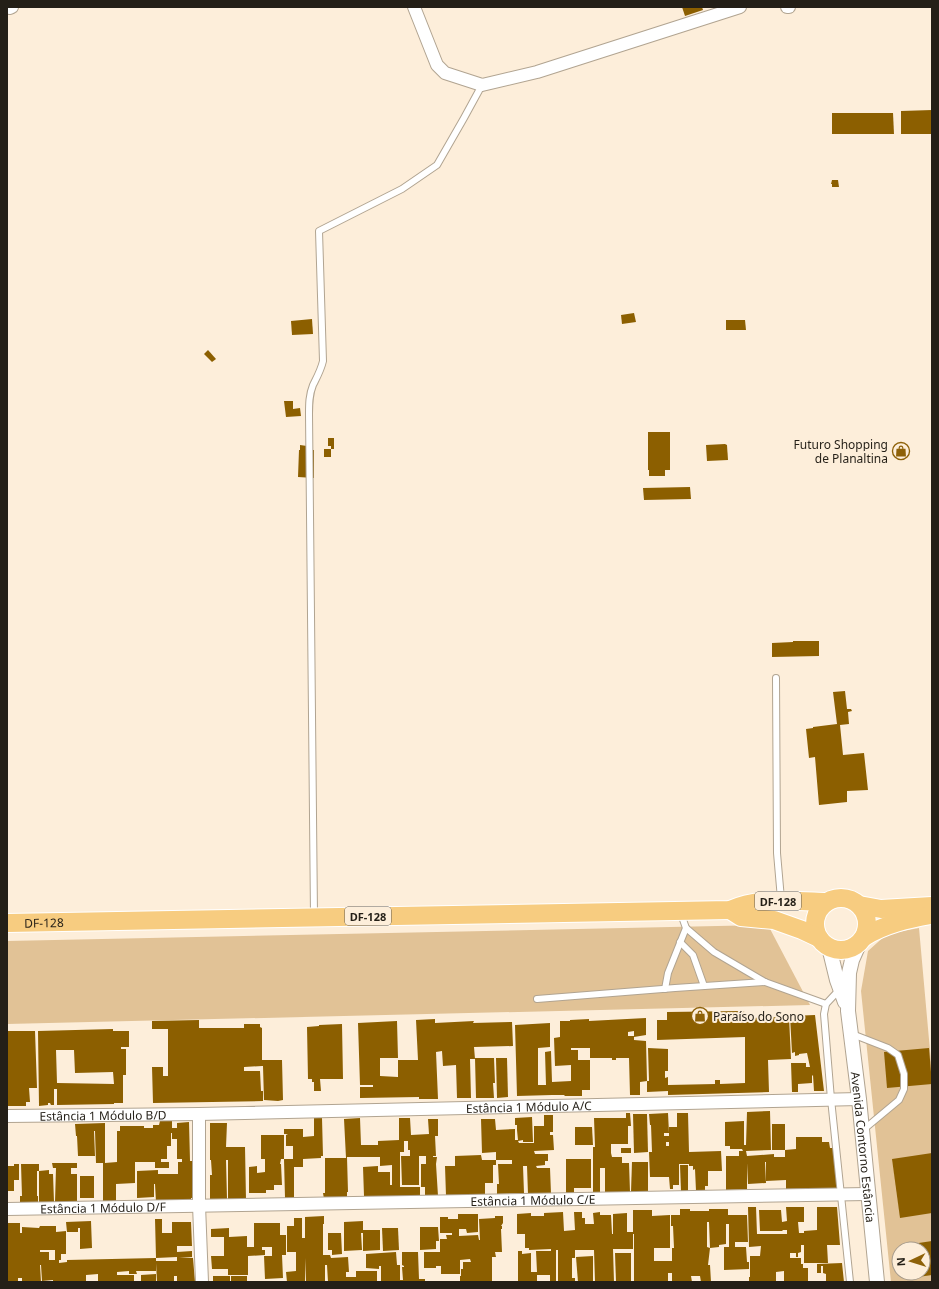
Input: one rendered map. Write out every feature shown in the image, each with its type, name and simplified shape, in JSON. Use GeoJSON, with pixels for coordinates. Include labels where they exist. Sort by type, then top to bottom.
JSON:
{"type":"FeatureCollection","features":[{"type":"Feature","properties":{"kind":"main road","name":"DF-128"},"geometry":{"type":"LineString","coordinates":[[7,923],[730,910],[742,904],[782,901],[827,902],[847,899],[859,905],[881,909],[932,906]]}},
{"type":"Feature","properties":{"kind":"main road","name":"DF-128"},"geometry":{"type":"LineString","coordinates":[[824,943],[816,932],[816,919],[822,907],[827,902]]}},
{"type":"Feature","properties":{"kind":"main road"},"geometry":{"type":"LineString","coordinates":[[859,905],[866,917],[866,930],[862,939]]}},
{"type":"Feature","properties":{"kind":"main road","name":"DF-128"},"geometry":{"type":"LineString","coordinates":[[730,910],[741,917],[774,920],[802,930],[835,950],[849,949],[877,929],[893,923],[932,915]]}},
{"type":"Feature","properties":{"kind":"street"},"geometry":{"type":"LineString","coordinates":[[414,7],[437,65],[445,73],[482,85],[537,72],[740,7]]}},
{"type":"Feature","properties":{"kind":"street","name":"Avenida Contorno Estância"},"geometry":{"type":"LineString","coordinates":[[862,939],[852,960],[849,974],[848,1011],[859,1099],[867,1194],[877,1282]]}},
{"type":"Feature","properties":{"kind":"street","name":"Avenida Contorno Estância"},"geometry":{"type":"LineString","coordinates":[[824,943],[848,1011]]}},
{"type":"Feature","properties":{"kind":"street","name":"Estância 1 Módulo A/C"},"geometry":{"type":"LineString","coordinates":[[199,1114],[859,1099]]}},
{"type":"Feature","properties":{"kind":"street"},"geometry":{"type":"LineString","coordinates":[[199,1114],[199,1205],[202,1282]]}},
{"type":"Feature","properties":{"kind":"street","name":"Estância 1 Módulo B/D"},"geometry":{"type":"LineString","coordinates":[[7,1116],[199,1114]]}},
{"type":"Feature","properties":{"kind":"street","name":"Estância 1 Módulo C/E"},"geometry":{"type":"LineString","coordinates":[[199,1205],[867,1194]]}},
{"type":"Feature","properties":{"kind":"street","name":"Estância 1 Módulo D/F"},"geometry":{"type":"LineString","coordinates":[[7,1209],[199,1205]]}},
{"type":"Feature","properties":{"kind":"lane"},"geometry":{"type":"LineString","coordinates":[[314,917],[309,414],[310,397],[323,361],[319,231],[402,189],[437,164],[482,85]]}},
{"type":"Feature","properties":{"kind":"lane"},"geometry":{"type":"LineString","coordinates":[[776,678],[777,853],[782,901]]}},
{"type":"Feature","properties":{"kind":"lane"},"geometry":{"type":"LineString","coordinates":[[680,911],[686,928],[714,952],[765,982],[826,1004]]}},
{"type":"Feature","properties":{"kind":"lane"},"geometry":{"type":"LineString","coordinates":[[666,989],[668,973],[686,928]]}},
{"type":"Feature","properties":{"kind":"lane"},"geometry":{"type":"LineString","coordinates":[[680,942],[693,955],[704,986]]}},
{"type":"Feature","properties":{"kind":"lane"},"geometry":{"type":"LineString","coordinates":[[537,999],[765,982]]}},
{"type":"Feature","properties":{"kind":"lane"},"geometry":{"type":"LineString","coordinates":[[840,989],[826,1004],[824,1014],[840,1195],[850,1282]]}},
{"type":"Feature","properties":{"kind":"lane"},"geometry":{"type":"LineString","coordinates":[[850,1034],[888,1048],[898,1055],[904,1074],[904,1089],[899,1100],[862,1131]]}},
{"type":"Feature","properties":{"kind":"shaded area"},"geometry":{"type":"Polygon","coordinates":[[[768,925],[810,1005],[7,1024],[7,941],[768,925]]]}},
{"type":"Feature","properties":{"kind":"shaded area"},"geometry":{"type":"Polygon","coordinates":[[[919,928],[932,1073],[932,1282],[891,1282],[861,991],[868,951],[887,934],[919,928]]]}},
{"type":"Feature","properties":{"kind":"building"},"geometry":{"type":"Polygon","coordinates":[[[682,7],[702,7],[703,10],[685,16],[682,7]]]}},
{"type":"Feature","properties":{"kind":"building"},"geometry":{"type":"Polygon","coordinates":[[[932,110],[932,134],[901,134],[901,111],[932,110]]]}},
{"type":"Feature","properties":{"kind":"building"},"geometry":{"type":"Polygon","coordinates":[[[832,113],[893,113],[894,134],[832,134],[832,113]]]}},
{"type":"Feature","properties":{"kind":"building"},"geometry":{"type":"Polygon","coordinates":[[[832,180],[838,180],[839,187],[832,187],[832,180]]]}},
{"type":"Feature","properties":{"kind":"building"},"geometry":{"type":"Polygon","coordinates":[[[634,313],[636,322],[622,324],[621,315],[634,313]]]}},
{"type":"Feature","properties":{"kind":"building"},"geometry":{"type":"Polygon","coordinates":[[[312,319],[313,334],[292,335],[291,321],[312,319]]]}},
{"type":"Feature","properties":{"kind":"building"},"geometry":{"type":"Polygon","coordinates":[[[726,320],[745,320],[746,330],[726,330],[726,320]]]}},
{"type":"Feature","properties":{"kind":"building"},"geometry":{"type":"Polygon","coordinates":[[[208,350],[216,359],[212,362],[204,354],[208,350]]]}},
{"type":"Feature","properties":{"kind":"building"},"geometry":{"type":"Polygon","coordinates":[[[284,401],[293,401],[293,409],[300,408],[301,416],[286,417],[284,401]]]}},
{"type":"Feature","properties":{"kind":"building"},"geometry":{"type":"Polygon","coordinates":[[[648,432],[670,432],[670,470],[665,470],[665,476],[649,476],[648,432]]]}},
{"type":"Feature","properties":{"kind":"building"},"geometry":{"type":"Polygon","coordinates":[[[328,438],[334,438],[334,449],[331,449],[331,446],[328,446],[328,438]]]}},
{"type":"Feature","properties":{"kind":"building"},"geometry":{"type":"Polygon","coordinates":[[[300,445],[307,446],[307,450],[314,450],[314,478],[298,477],[300,445]]]}},
{"type":"Feature","properties":{"kind":"building"},"geometry":{"type":"Polygon","coordinates":[[[706,445],[727,445],[728,460],[707,461],[706,445]]]}},
{"type":"Feature","properties":{"kind":"building"},"geometry":{"type":"Polygon","coordinates":[[[324,449],[331,449],[331,457],[324,457],[324,449]]]}},
{"type":"Feature","properties":{"kind":"building"},"geometry":{"type":"Polygon","coordinates":[[[690,487],[691,499],[644,500],[643,488],[690,487]]]}},
{"type":"Feature","properties":{"kind":"building"},"geometry":{"type":"Polygon","coordinates":[[[819,641],[819,656],[772,657],[772,643],[819,641]]]}},
{"type":"Feature","properties":{"kind":"building"},"geometry":{"type":"Polygon","coordinates":[[[845,691],[847,709],[851,709],[852,711],[848,712],[849,724],[840,725],[843,755],[864,753],[868,790],[847,791],[847,802],[819,805],[815,757],[809,758],[806,729],[837,724],[833,692],[845,691]]]}},
{"type":"Feature","properties":{"kind":"building"},"geometry":{"type":"Polygon","coordinates":[[[744,1011],[745,1018],[789,1017],[791,1059],[768,1060],[769,1092],[668,1095],[668,1091],[647,1092],[647,1081],[649,1081],[648,1048],[668,1049],[668,1071],[665,1071],[665,1078],[668,1077],[668,1085],[715,1084],[715,1080],[720,1080],[720,1084],[745,1083],[745,1037],[657,1040],[657,1020],[667,1020],[667,1012],[744,1011]]]}},
{"type":"Feature","properties":{"kind":"building"},"geometry":{"type":"Polygon","coordinates":[[[815,1015],[824,1091],[814,1091],[813,1075],[812,1083],[798,1084],[798,1092],[792,1092],[791,1063],[806,1063],[806,1067],[810,1067],[807,1053],[795,1056],[795,1052],[792,1053],[790,1016],[815,1015]]]}},
{"type":"Feature","properties":{"kind":"building"},"geometry":{"type":"Polygon","coordinates":[[[646,1018],[646,1035],[634,1037],[634,1040],[646,1041],[647,1081],[640,1082],[640,1095],[630,1095],[629,1058],[616,1058],[616,1060],[612,1060],[612,1058],[590,1058],[590,1048],[571,1048],[571,1050],[578,1050],[578,1060],[590,1060],[590,1090],[582,1090],[582,1096],[517,1096],[515,1025],[550,1023],[550,1047],[538,1048],[538,1085],[546,1085],[545,1052],[551,1051],[552,1082],[571,1081],[571,1065],[555,1066],[554,1038],[560,1037],[560,1021],[646,1018]],[[634,1031],[628,1032],[628,1036],[634,1036],[634,1031]]]}},
{"type":"Feature","properties":{"kind":"building"},"geometry":{"type":"Polygon","coordinates":[[[435,1019],[435,1023],[474,1021],[473,1023],[512,1022],[513,1046],[474,1047],[475,1059],[470,1059],[471,1098],[457,1098],[456,1065],[443,1066],[442,1051],[436,1052],[438,1099],[419,1099],[419,1097],[360,1098],[360,1087],[373,1087],[373,1085],[360,1085],[358,1023],[397,1021],[398,1058],[380,1058],[380,1076],[398,1077],[398,1060],[418,1060],[416,1020],[435,1019]]]}},
{"type":"Feature","properties":{"kind":"building"},"geometry":{"type":"Polygon","coordinates":[[[199,1020],[199,1028],[244,1028],[244,1024],[260,1024],[260,1027],[262,1028],[262,1060],[282,1060],[283,1100],[264,1100],[262,1066],[244,1067],[244,1071],[260,1071],[263,1101],[153,1103],[152,1067],[163,1067],[163,1076],[168,1076],[168,1029],[152,1029],[152,1021],[199,1020]]]}},
{"type":"Feature","properties":{"kind":"building"},"geometry":{"type":"Polygon","coordinates":[[[342,1024],[343,1079],[320,1079],[321,1091],[314,1091],[314,1082],[312,1082],[312,1079],[308,1079],[307,1027],[342,1024]]]}},
{"type":"Feature","properties":{"kind":"building"},"geometry":{"type":"Polygon","coordinates":[[[113,1029],[113,1031],[129,1031],[129,1047],[121,1047],[121,1049],[126,1049],[126,1075],[123,1075],[123,1103],[57,1105],[57,1089],[54,1089],[54,1105],[48,1103],[48,1105],[39,1106],[38,1031],[113,1029]],[[56,1050],[57,1083],[114,1084],[113,1072],[75,1073],[74,1050],[56,1050]]]}},
{"type":"Feature","properties":{"kind":"building"},"geometry":{"type":"Polygon","coordinates":[[[7,1031],[35,1031],[37,1088],[29,1088],[30,1102],[26,1102],[26,1106],[7,1106],[7,1031]]]}},
{"type":"Feature","properties":{"kind":"building"},"geometry":{"type":"Polygon","coordinates":[[[929,1048],[932,1084],[887,1088],[884,1052],[929,1048]]]}},
{"type":"Feature","properties":{"kind":"building"},"geometry":{"type":"Polygon","coordinates":[[[475,1058],[494,1058],[494,1098],[476,1098],[475,1058]]]}},
{"type":"Feature","properties":{"kind":"building"},"geometry":{"type":"Polygon","coordinates":[[[496,1058],[507,1058],[508,1097],[497,1098],[496,1058]]]}},
{"type":"Feature","properties":{"kind":"building"},"geometry":{"type":"Polygon","coordinates":[[[770,1111],[771,1150],[746,1151],[747,1156],[774,1154],[774,1157],[785,1157],[785,1150],[796,1149],[796,1137],[822,1137],[822,1142],[829,1142],[830,1148],[833,1148],[837,1188],[786,1189],[786,1180],[766,1181],[765,1162],[766,1183],[748,1184],[747,1163],[747,1189],[726,1190],[726,1156],[739,1156],[739,1151],[743,1151],[742,1149],[730,1149],[730,1146],[725,1146],[725,1122],[744,1121],[744,1145],[746,1145],[747,1112],[770,1111]]]}},
{"type":"Feature","properties":{"kind":"building"},"geometry":{"type":"Polygon","coordinates":[[[626,1113],[630,1113],[631,1126],[628,1126],[628,1144],[611,1144],[611,1153],[612,1157],[622,1157],[622,1163],[629,1163],[630,1192],[605,1192],[605,1168],[600,1168],[600,1192],[593,1192],[593,1147],[595,1147],[594,1118],[626,1118],[626,1113]]]}},
{"type":"Feature","properties":{"kind":"building"},"geometry":{"type":"Polygon","coordinates":[[[668,1113],[669,1133],[669,1127],[677,1127],[677,1113],[688,1113],[689,1152],[721,1151],[722,1171],[708,1171],[708,1186],[705,1186],[705,1191],[696,1191],[695,1169],[693,1170],[693,1166],[689,1166],[689,1164],[679,1164],[679,1185],[673,1185],[673,1189],[670,1189],[669,1177],[650,1177],[649,1152],[652,1152],[649,1114],[668,1113]],[[664,1133],[664,1136],[669,1136],[669,1133],[664,1133]],[[666,1142],[666,1146],[669,1146],[669,1142],[666,1142]]]}},
{"type":"Feature","properties":{"kind":"building"},"geometry":{"type":"Polygon","coordinates":[[[633,1114],[647,1114],[648,1152],[634,1153],[633,1114]]]}},
{"type":"Feature","properties":{"kind":"building"},"geometry":{"type":"Polygon","coordinates":[[[544,1115],[553,1115],[553,1132],[550,1132],[550,1135],[553,1135],[554,1150],[534,1151],[535,1154],[548,1154],[548,1161],[545,1161],[545,1165],[536,1166],[537,1168],[550,1168],[551,1194],[528,1194],[527,1166],[523,1166],[524,1193],[497,1194],[497,1184],[499,1184],[498,1164],[512,1164],[512,1160],[496,1160],[496,1152],[482,1153],[481,1119],[495,1119],[496,1130],[515,1129],[515,1140],[518,1140],[515,1118],[532,1117],[533,1142],[523,1142],[523,1140],[518,1141],[519,1143],[534,1143],[534,1126],[544,1126],[544,1115]]]}},
{"type":"Feature","properties":{"kind":"building"},"geometry":{"type":"Polygon","coordinates":[[[314,1118],[322,1118],[323,1156],[321,1156],[321,1158],[303,1159],[303,1167],[294,1167],[294,1198],[285,1198],[284,1159],[293,1159],[293,1146],[286,1146],[286,1135],[288,1134],[284,1134],[284,1129],[303,1129],[303,1137],[314,1136],[314,1118]]]}},
{"type":"Feature","properties":{"kind":"building"},"geometry":{"type":"Polygon","coordinates":[[[360,1118],[361,1145],[378,1145],[378,1141],[399,1140],[399,1118],[410,1118],[411,1135],[429,1134],[428,1119],[438,1119],[438,1136],[435,1136],[436,1156],[433,1157],[437,1157],[438,1196],[425,1197],[425,1187],[421,1187],[421,1164],[426,1164],[426,1156],[419,1156],[419,1185],[402,1185],[401,1156],[410,1156],[408,1141],[404,1141],[404,1152],[400,1152],[400,1187],[420,1187],[420,1197],[364,1196],[363,1167],[378,1166],[378,1172],[390,1172],[390,1185],[392,1185],[392,1165],[380,1166],[380,1157],[347,1157],[347,1198],[324,1199],[325,1158],[346,1158],[344,1119],[360,1118]]]}},
{"type":"Feature","properties":{"kind":"building"},"geometry":{"type":"Polygon","coordinates":[[[160,1121],[172,1121],[172,1128],[177,1128],[177,1123],[189,1122],[193,1198],[191,1198],[191,1202],[156,1202],[155,1184],[154,1197],[137,1198],[137,1171],[158,1170],[158,1174],[178,1174],[178,1162],[182,1162],[182,1159],[177,1159],[177,1139],[172,1139],[171,1133],[171,1146],[167,1146],[167,1159],[161,1159],[161,1162],[169,1162],[169,1168],[155,1168],[155,1162],[135,1162],[135,1183],[116,1184],[116,1203],[103,1203],[103,1163],[96,1163],[95,1131],[95,1156],[78,1156],[75,1124],[105,1123],[105,1163],[117,1162],[117,1131],[120,1131],[120,1126],[144,1126],[144,1128],[153,1128],[153,1125],[159,1125],[160,1121]]]}},
{"type":"Feature","properties":{"kind":"building"},"geometry":{"type":"Polygon","coordinates":[[[210,1123],[227,1123],[226,1147],[245,1147],[246,1200],[228,1201],[228,1160],[226,1160],[227,1199],[210,1199],[210,1175],[212,1175],[210,1160],[210,1123]]]}},
{"type":"Feature","properties":{"kind":"building"},"geometry":{"type":"Polygon","coordinates":[[[772,1124],[785,1124],[785,1150],[772,1150],[772,1124]]]}},
{"type":"Feature","properties":{"kind":"building"},"geometry":{"type":"Polygon","coordinates":[[[575,1127],[592,1127],[593,1145],[575,1145],[575,1127]]]}},
{"type":"Feature","properties":{"kind":"building"},"geometry":{"type":"Polygon","coordinates":[[[261,1135],[284,1135],[284,1159],[281,1159],[280,1164],[282,1185],[274,1185],[274,1190],[266,1190],[266,1193],[249,1193],[249,1167],[257,1166],[257,1173],[265,1172],[265,1159],[261,1159],[261,1135]]]}},
{"type":"Feature","properties":{"kind":"building"},"geometry":{"type":"Polygon","coordinates":[[[621,1148],[631,1148],[631,1153],[621,1153],[621,1148]]]}},
{"type":"Feature","properties":{"kind":"building"},"geometry":{"type":"Polygon","coordinates":[[[932,1153],[932,1213],[900,1218],[892,1159],[932,1153]]]}},
{"type":"Feature","properties":{"kind":"building"},"geometry":{"type":"Polygon","coordinates":[[[481,1155],[482,1160],[496,1160],[496,1165],[493,1165],[493,1183],[485,1183],[485,1195],[446,1196],[445,1166],[455,1166],[455,1156],[481,1155]]]}},
{"type":"Feature","properties":{"kind":"building"},"geometry":{"type":"Polygon","coordinates":[[[566,1159],[591,1159],[591,1188],[574,1188],[574,1193],[566,1193],[566,1159]]]}},
{"type":"Feature","properties":{"kind":"building"},"geometry":{"type":"Polygon","coordinates":[[[632,1162],[648,1162],[648,1191],[631,1192],[632,1162]]]}},
{"type":"Feature","properties":{"kind":"building"},"geometry":{"type":"Polygon","coordinates":[[[52,1163],[77,1163],[77,1168],[71,1168],[71,1174],[77,1174],[77,1203],[55,1202],[56,1168],[53,1168],[52,1163]]]}},
{"type":"Feature","properties":{"kind":"building"},"geometry":{"type":"Polygon","coordinates":[[[14,1164],[19,1164],[19,1180],[14,1180],[14,1191],[7,1191],[7,1166],[14,1166],[14,1164]]]}},
{"type":"Feature","properties":{"kind":"building"},"geometry":{"type":"Polygon","coordinates":[[[21,1164],[39,1164],[39,1171],[37,1171],[38,1205],[20,1205],[20,1196],[22,1196],[21,1164]]]}},
{"type":"Feature","properties":{"kind":"building"},"geometry":{"type":"Polygon","coordinates":[[[680,1165],[688,1165],[688,1191],[681,1191],[680,1165]]]}},
{"type":"Feature","properties":{"kind":"building"},"geometry":{"type":"Polygon","coordinates":[[[49,1170],[49,1174],[53,1174],[54,1202],[39,1203],[39,1171],[49,1170]]]}},
{"type":"Feature","properties":{"kind":"building"},"geometry":{"type":"Polygon","coordinates":[[[80,1176],[94,1176],[94,1198],[80,1198],[80,1176]]]}},
{"type":"Feature","properties":{"kind":"building"},"geometry":{"type":"Polygon","coordinates":[[[748,1207],[756,1207],[757,1234],[787,1234],[787,1230],[760,1231],[759,1210],[781,1210],[782,1222],[787,1221],[786,1207],[804,1207],[804,1222],[798,1222],[799,1233],[804,1233],[804,1231],[817,1230],[817,1207],[837,1207],[840,1245],[827,1245],[828,1263],[804,1263],[804,1245],[801,1245],[801,1252],[798,1253],[798,1257],[796,1257],[796,1253],[790,1253],[790,1258],[801,1258],[803,1268],[808,1268],[808,1281],[784,1282],[784,1271],[776,1272],[776,1282],[749,1282],[750,1256],[760,1256],[761,1246],[749,1247],[748,1207]]]}},
{"type":"Feature","properties":{"kind":"building"},"geometry":{"type":"Polygon","coordinates":[[[680,1209],[690,1209],[690,1211],[709,1211],[709,1209],[728,1209],[728,1215],[747,1215],[748,1242],[735,1242],[735,1247],[746,1247],[749,1269],[724,1270],[724,1247],[729,1247],[729,1224],[726,1224],[726,1244],[719,1245],[719,1247],[710,1248],[708,1265],[710,1265],[711,1282],[701,1282],[700,1276],[691,1276],[692,1282],[672,1282],[672,1273],[668,1273],[668,1282],[634,1282],[633,1234],[633,1249],[613,1249],[614,1282],[595,1282],[594,1250],[575,1250],[575,1258],[572,1258],[572,1278],[575,1278],[575,1282],[558,1282],[558,1250],[556,1250],[556,1282],[550,1282],[550,1275],[537,1275],[537,1282],[518,1282],[518,1251],[522,1251],[522,1254],[531,1253],[531,1272],[537,1272],[536,1251],[551,1251],[551,1249],[529,1250],[529,1248],[525,1248],[525,1234],[517,1234],[517,1214],[531,1213],[531,1216],[544,1216],[544,1213],[563,1212],[564,1231],[575,1230],[574,1212],[582,1212],[582,1218],[585,1218],[585,1224],[594,1224],[593,1213],[600,1212],[600,1215],[611,1215],[612,1234],[613,1214],[627,1213],[627,1232],[633,1232],[633,1210],[652,1210],[652,1216],[670,1215],[670,1248],[654,1248],[654,1261],[672,1261],[672,1248],[674,1248],[671,1215],[680,1215],[680,1209]],[[707,1222],[707,1247],[710,1248],[709,1222],[707,1222]]]}},
{"type":"Feature","properties":{"kind":"building"},"geometry":{"type":"Polygon","coordinates":[[[458,1214],[478,1214],[478,1232],[467,1233],[466,1229],[459,1229],[459,1236],[478,1235],[479,1240],[479,1219],[503,1216],[503,1223],[501,1226],[502,1252],[495,1252],[496,1257],[492,1257],[492,1282],[460,1282],[463,1262],[471,1262],[470,1259],[460,1260],[460,1274],[441,1274],[441,1266],[436,1266],[436,1268],[424,1268],[424,1252],[440,1252],[440,1239],[447,1239],[446,1235],[452,1235],[452,1233],[440,1233],[440,1217],[458,1219],[458,1214]]]}},
{"type":"Feature","properties":{"kind":"building"},"geometry":{"type":"Polygon","coordinates":[[[324,1216],[323,1255],[330,1255],[331,1258],[348,1257],[349,1272],[346,1272],[346,1277],[356,1277],[356,1271],[377,1271],[377,1282],[328,1282],[327,1265],[325,1265],[325,1281],[306,1281],[305,1258],[305,1282],[287,1282],[286,1272],[296,1271],[296,1252],[287,1252],[287,1226],[294,1226],[294,1218],[302,1218],[302,1238],[305,1238],[305,1217],[324,1216]]]}},
{"type":"Feature","properties":{"kind":"building"},"geometry":{"type":"Polygon","coordinates":[[[155,1219],[162,1219],[162,1233],[172,1233],[172,1222],[191,1222],[192,1246],[177,1246],[177,1252],[192,1251],[192,1257],[179,1257],[193,1258],[195,1282],[177,1282],[177,1276],[174,1276],[174,1282],[157,1282],[156,1263],[156,1271],[136,1271],[137,1274],[129,1274],[129,1271],[117,1272],[117,1275],[134,1275],[134,1282],[98,1282],[98,1274],[86,1275],[86,1282],[53,1282],[53,1280],[42,1281],[40,1265],[41,1282],[22,1282],[22,1278],[18,1278],[18,1282],[7,1282],[7,1223],[20,1223],[20,1233],[22,1233],[22,1227],[39,1228],[40,1226],[56,1226],[56,1232],[66,1231],[66,1254],[61,1254],[61,1260],[59,1260],[59,1263],[67,1262],[67,1260],[156,1258],[155,1219]],[[40,1250],[40,1252],[49,1252],[49,1260],[55,1260],[55,1250],[40,1250]],[[177,1257],[156,1258],[156,1261],[177,1261],[177,1257]]]}},
{"type":"Feature","properties":{"kind":"building"},"geometry":{"type":"Polygon","coordinates":[[[91,1221],[92,1248],[80,1249],[80,1228],[78,1228],[78,1232],[67,1232],[66,1222],[91,1221]]]}},
{"type":"Feature","properties":{"kind":"building"},"geometry":{"type":"Polygon","coordinates":[[[363,1221],[363,1230],[380,1230],[380,1250],[363,1251],[363,1233],[361,1233],[362,1250],[344,1251],[344,1222],[363,1221]]]}},
{"type":"Feature","properties":{"kind":"building"},"geometry":{"type":"Polygon","coordinates":[[[254,1223],[280,1223],[280,1235],[286,1235],[286,1255],[282,1255],[283,1278],[265,1279],[264,1256],[272,1256],[272,1247],[262,1247],[262,1250],[265,1250],[265,1255],[248,1256],[248,1275],[228,1275],[228,1269],[212,1269],[211,1256],[224,1256],[224,1237],[211,1237],[211,1229],[229,1228],[229,1237],[247,1236],[247,1247],[254,1247],[254,1223]]]}},
{"type":"Feature","properties":{"kind":"building"},"geometry":{"type":"Polygon","coordinates":[[[420,1227],[438,1227],[439,1241],[436,1241],[436,1249],[420,1250],[420,1227]]]}},
{"type":"Feature","properties":{"kind":"building"},"geometry":{"type":"Polygon","coordinates":[[[382,1228],[398,1228],[399,1250],[383,1251],[382,1228]]]}},
{"type":"Feature","properties":{"kind":"building"},"geometry":{"type":"Polygon","coordinates":[[[328,1233],[341,1233],[342,1254],[332,1255],[332,1250],[328,1250],[328,1233]]]}},
{"type":"Feature","properties":{"kind":"building"},"geometry":{"type":"Polygon","coordinates":[[[931,1241],[932,1241],[931,1275],[931,1241]]]}},
{"type":"Feature","properties":{"kind":"building"},"geometry":{"type":"Polygon","coordinates":[[[396,1252],[397,1265],[400,1265],[400,1280],[403,1280],[402,1267],[404,1267],[402,1265],[402,1252],[418,1252],[419,1279],[425,1279],[425,1282],[381,1282],[381,1266],[379,1266],[379,1269],[366,1268],[366,1254],[396,1252]]]}},
{"type":"Feature","properties":{"kind":"building"},"geometry":{"type":"Polygon","coordinates":[[[615,1253],[631,1253],[631,1282],[616,1282],[615,1253]]]}},
{"type":"Feature","properties":{"kind":"building"},"geometry":{"type":"Polygon","coordinates":[[[593,1256],[593,1282],[578,1282],[576,1257],[593,1256]]]}},
{"type":"Feature","properties":{"kind":"building"},"geometry":{"type":"Polygon","coordinates":[[[842,1263],[844,1282],[826,1282],[826,1274],[823,1273],[823,1266],[821,1266],[821,1273],[817,1273],[817,1264],[842,1263]]]}},
{"type":"Feature","properties":{"kind":"building"},"geometry":{"type":"Polygon","coordinates":[[[156,1274],[156,1282],[141,1282],[141,1275],[156,1274]]]}},
{"type":"Feature","properties":{"kind":"building"},"geometry":{"type":"Polygon","coordinates":[[[213,1276],[230,1276],[230,1282],[213,1282],[213,1276]]]}},
{"type":"Feature","properties":{"kind":"building"},"geometry":{"type":"Polygon","coordinates":[[[231,1276],[247,1276],[247,1282],[231,1282],[231,1276]]]}},
{"type":"Feature","properties":{"kind":"place","name":"Futuro Shopping de Planaltina"},"geometry":{"type":"Point","coordinates":[901,451]}},
{"type":"Feature","properties":{"kind":"place","name":"Paraíso do Sono"},"geometry":{"type":"Point","coordinates":[700,1016]}}]}
